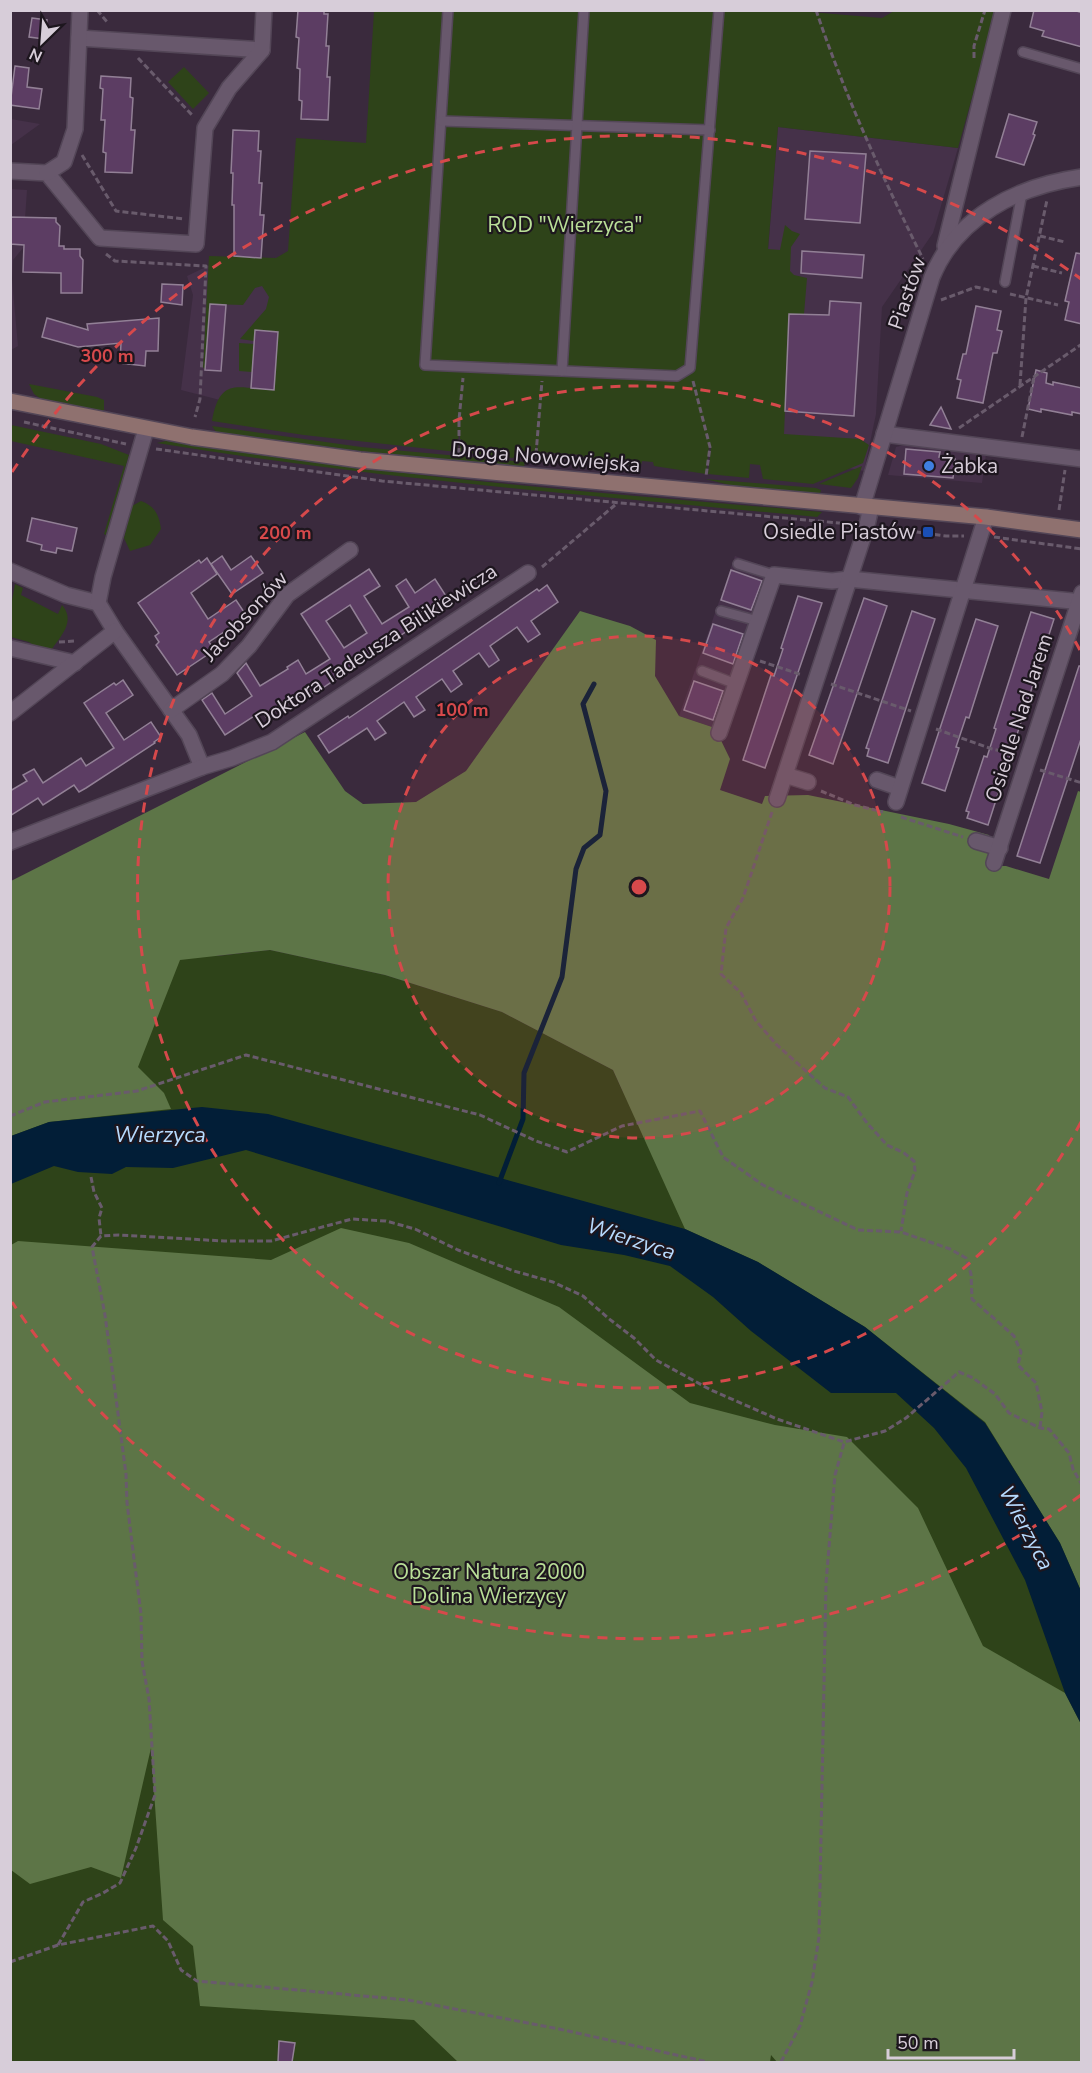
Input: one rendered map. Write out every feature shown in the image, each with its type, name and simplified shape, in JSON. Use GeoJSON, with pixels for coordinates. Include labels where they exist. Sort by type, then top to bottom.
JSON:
{"type":"FeatureCollection","features":[{"type":"Feature","properties":{"kind":"street"},"geometry":{"type":"LineString","coordinates":[[10,171],[46,173],[64,162],[75,129],[80,10]]}},
{"type":"Feature","properties":{"kind":"street"},"geometry":{"type":"LineString","coordinates":[[46,173],[100,238],[196,244],[205,128],[229,88],[261,50],[264,10]]}},
{"type":"Feature","properties":{"kind":"street"},"geometry":{"type":"LineString","coordinates":[[944,252],[1003,10]]}},
{"type":"Feature","properties":{"kind":"street"},"geometry":{"type":"LineString","coordinates":[[79,38],[261,50]]}},
{"type":"Feature","properties":{"kind":"street","name":"Piastów"},"geometry":{"type":"LineString","coordinates":[[867,507],[884,434],[932,277],[944,252],[969,224],[988,210],[1022,193],[1082,177]]}},
{"type":"Feature","properties":{"kind":"street","name":"Droga Nowowiejska"},"geometry":{"type":"LineString","coordinates":[[10,401],[146,429],[360,460],[986,518],[1082,530]]}},
{"type":"Feature","properties":{"kind":"street"},"geometry":{"type":"LineString","coordinates":[[146,429],[103,577],[98,603],[115,631],[189,735],[202,766]]}},
{"type":"Feature","properties":{"kind":"street"},"geometry":{"type":"LineString","coordinates":[[884,434],[1074,458]]}},
{"type":"Feature","properties":{"kind":"street"},"geometry":{"type":"LineString","coordinates":[[777,799],[867,525],[867,507]]}},
{"type":"Feature","properties":{"kind":"street"},"geometry":{"type":"LineString","coordinates":[[877,780],[898,795],[986,518]]}},
{"type":"Feature","properties":{"kind":"street","name":"Jacobsonów"},"geometry":{"type":"LineString","coordinates":[[171,710],[222,674],[249,646],[287,595],[350,550]]}},
{"type":"Feature","properties":{"kind":"street"},"geometry":{"type":"LineString","coordinates":[[10,571],[66,595],[98,603]]}},
{"type":"Feature","properties":{"kind":"street","name":"Doktora Tadeusza Bilikiewicza"},"geometry":{"type":"LineString","coordinates":[[10,842],[202,766],[232,758],[272,742],[528,573]]}},
{"type":"Feature","properties":{"kind":"street"},"geometry":{"type":"LineString","coordinates":[[719,734],[774,575]]}},
{"type":"Feature","properties":{"kind":"street","name":"Osiedle Nad Jarem"},"geometry":{"type":"LineString","coordinates":[[774,575],[832,581],[849,579],[1081,599],[994,863]]}},
{"type":"Feature","properties":{"kind":"street"},"geometry":{"type":"LineString","coordinates":[[10,713],[115,631]]}},
{"type":"Feature","properties":{"kind":"street"},"geometry":{"type":"LineString","coordinates":[[10,648],[75,663]]}},
{"type":"Feature","properties":{"kind":"street"},"geometry":{"type":"LineString","coordinates":[[785,775],[808,782]]}},
{"type":"Feature","properties":{"kind":"street"},"geometry":{"type":"LineString","coordinates":[[976,841],[1000,848]]}},
{"type":"Feature","properties":{"kind":"lane"},"geometry":{"type":"LineString","coordinates":[[448,10],[425,365],[677,376],[690,368],[719,10]]}},
{"type":"Feature","properties":{"kind":"lane"},"geometry":{"type":"LineString","coordinates":[[562,371],[584,10]]}},
{"type":"Feature","properties":{"kind":"lane"},"geometry":{"type":"LineString","coordinates":[[1023,52],[1082,69]]}},
{"type":"Feature","properties":{"kind":"lane"},"geometry":{"type":"LineString","coordinates":[[441,122],[710,130]]}},
{"type":"Feature","properties":{"kind":"lane"},"geometry":{"type":"LineString","coordinates":[[1005,282],[1022,193]]}},
{"type":"Feature","properties":{"kind":"lane"},"geometry":{"type":"LineString","coordinates":[[738,564],[774,575]]}},
{"type":"Feature","properties":{"kind":"lane"},"geometry":{"type":"LineString","coordinates":[[721,611],[758,621]]}},
{"type":"Feature","properties":{"kind":"lane"},"geometry":{"type":"LineString","coordinates":[[702,671],[736,684]]}},
{"type":"Feature","properties":{"kind":"path"},"geometry":{"type":"LineString","coordinates":[[97,10],[123,42],[205,128]]}},
{"type":"Feature","properties":{"kind":"path"},"geometry":{"type":"LineString","coordinates":[[816,10],[832,57],[884,179],[932,277]]}},
{"type":"Feature","properties":{"kind":"path"},"geometry":{"type":"LineString","coordinates":[[79,150],[116,211],[198,220]]}},
{"type":"Feature","properties":{"kind":"path"},"geometry":{"type":"LineString","coordinates":[[1020,385],[1026,298],[1051,184]]}},
{"type":"Feature","properties":{"kind":"path"},"geometry":{"type":"LineString","coordinates":[[1040,236],[1065,242]]}},
{"type":"Feature","properties":{"kind":"path"},"geometry":{"type":"LineString","coordinates":[[195,417],[200,399],[206,266]]}},
{"type":"Feature","properties":{"kind":"path"},"geometry":{"type":"LineString","coordinates":[[1033,266],[1062,273]]}},
{"type":"Feature","properties":{"kind":"path"},"geometry":{"type":"LineString","coordinates":[[923,307],[976,287],[1058,305]]}},
{"type":"Feature","properties":{"kind":"path"},"geometry":{"type":"LineString","coordinates":[[941,441],[1082,344]]}},
{"type":"Feature","properties":{"kind":"path"},"geometry":{"type":"LineString","coordinates":[[459,454],[459,420],[464,367]]}},
{"type":"Feature","properties":{"kind":"path"},"geometry":{"type":"LineString","coordinates":[[690,368],[710,447],[706,476]]}},
{"type":"Feature","properties":{"kind":"path"},"geometry":{"type":"LineString","coordinates":[[536,454],[543,370]]}},
{"type":"Feature","properties":{"kind":"path"},"geometry":{"type":"LineString","coordinates":[[1019,450],[1034,377]]}},
{"type":"Feature","properties":{"kind":"path"},"geometry":{"type":"LineString","coordinates":[[21,421],[128,444]]}},
{"type":"Feature","properties":{"kind":"path"},"geometry":{"type":"LineString","coordinates":[[149,448],[382,482],[867,525],[946,536],[980,535],[1082,549]]}},
{"type":"Feature","properties":{"kind":"path"},"geometry":{"type":"LineString","coordinates":[[1059,510],[1074,458]]}},
{"type":"Feature","properties":{"kind":"path"},"geometry":{"type":"LineString","coordinates":[[528,573],[535,573],[616,504]]}},
{"type":"Feature","properties":{"kind":"path"},"geometry":{"type":"LineString","coordinates":[[54,642],[83,640]]}},
{"type":"Feature","properties":{"kind":"path"},"geometry":{"type":"LineString","coordinates":[[746,656],[816,679],[992,749],[1005,750],[1027,762],[1082,783]]}},
{"type":"Feature","properties":{"kind":"path"},"geometry":{"type":"LineString","coordinates":[[777,799],[743,898],[726,927],[721,974],[741,993],[756,1021],[777,1045],[825,1088],[848,1097],[867,1124],[887,1145],[914,1161],[915,1171],[907,1193],[901,1232]]}},
{"type":"Feature","properties":{"kind":"path"},"geometry":{"type":"LineString","coordinates":[[10,1116],[45,1102],[137,1091],[246,1056],[480,1115],[536,1141],[567,1152],[622,1126],[700,1112],[723,1157],[763,1185],[858,1230],[901,1232],[950,1249],[966,1258],[971,1274],[972,1299],[1014,1336],[1021,1352],[1018,1365],[1036,1383],[1042,1412],[1040,1428]]}},
{"type":"Feature","properties":{"kind":"path"},"geometry":{"type":"LineString","coordinates":[[92,1177],[94,1192],[102,1208],[99,1218],[102,1236]]}},
{"type":"Feature","properties":{"kind":"path"},"geometry":{"type":"LineString","coordinates":[[58,1945],[83,1902],[120,1883],[136,1848],[155,1795],[149,1699],[142,1661],[141,1614],[127,1503],[126,1474],[105,1315],[92,1247],[102,1236],[119,1234],[224,1242],[272,1241],[352,1219],[386,1221],[415,1229],[458,1250],[514,1271],[553,1282],[584,1296],[634,1338],[656,1360],[711,1390],[777,1419],[844,1442],[885,1431],[906,1418],[959,1372],[973,1378],[995,1394],[1009,1413],[1040,1428],[1049,1429],[1069,1453],[1073,1469],[1082,1485]]}},
{"type":"Feature","properties":{"kind":"path"},"geometry":{"type":"LineString","coordinates":[[781,2062],[800,2026],[812,1982],[819,1937],[826,1583],[835,1475],[844,1442]]}},
{"type":"Feature","properties":{"kind":"path"},"geometry":{"type":"LineString","coordinates":[[10,1962],[58,1945],[153,1926],[168,1941],[181,1970],[197,1981],[408,2000],[560,2029],[708,2062]]}},
{"type":"Feature","properties":{"kind":"shaded area"},"geometry":{"type":"Polygon","coordinates":[[[11,119],[40,124],[11,145],[11,119]]]}},
{"type":"Feature","properties":{"kind":"shaded area"},"geometry":{"type":"Polygon","coordinates":[[[778,127],[958,148],[933,233],[882,307],[876,414],[864,471],[752,449],[778,127]]]}},
{"type":"Feature","properties":{"kind":"shaded area"},"geometry":{"type":"Polygon","coordinates":[[[10,189],[27,190],[23,248],[13,260],[12,279],[18,346],[11,350],[10,189]]]}},
{"type":"Feature","properties":{"kind":"shaded area"},"geometry":{"type":"Polygon","coordinates":[[[210,265],[286,269],[275,414],[181,390],[193,295],[187,276],[210,265]]]}},
{"type":"Feature","properties":{"kind":"shaded area"},"geometry":{"type":"Polygon","coordinates":[[[908,444],[986,454],[982,483],[888,475],[896,447],[908,444]]]}},
{"type":"Feature","properties":{"kind":"shaded area"},"geometry":{"type":"Polygon","coordinates":[[[735,556],[770,568],[715,728],[679,716],[735,556]]]}},
{"type":"Feature","properties":{"kind":"green space","name":"ROD \"Wierzyca\""},"geometry":{"type":"Polygon","coordinates":[[[786,10],[882,18],[894,11],[996,11],[958,148],[778,127],[768,249],[780,250],[785,225],[800,234],[791,247],[790,271],[794,275],[807,278],[804,314],[789,314],[784,434],[860,439],[869,445],[863,463],[813,484],[763,479],[760,465],[750,464],[749,478],[708,474],[711,447],[709,447],[706,474],[654,466],[653,462],[642,461],[641,465],[590,464],[582,455],[537,452],[538,436],[535,452],[521,451],[513,458],[460,452],[460,432],[457,452],[304,435],[212,421],[220,397],[226,391],[241,387],[274,390],[278,332],[254,341],[240,339],[266,309],[269,297],[262,286],[255,288],[243,305],[211,304],[205,370],[203,367],[209,256],[276,258],[288,251],[296,138],[366,143],[374,11],[786,10]]]}},
{"type":"Feature","properties":{"kind":"green space"},"geometry":{"type":"Polygon","coordinates":[[[184,67],[209,93],[193,109],[168,82],[184,67]]]}},
{"type":"Feature","properties":{"kind":"green space"},"geometry":{"type":"Polygon","coordinates":[[[239,343],[254,344],[252,372],[239,371],[239,343]]]}},
{"type":"Feature","properties":{"kind":"green space"},"geometry":{"type":"Polygon","coordinates":[[[29,384],[97,397],[104,400],[104,410],[41,399],[34,394],[29,384]]]}},
{"type":"Feature","properties":{"kind":"green space"},"geometry":{"type":"Polygon","coordinates":[[[11,425],[101,444],[129,455],[106,535],[104,534],[124,466],[11,441],[11,425]]]}},
{"type":"Feature","properties":{"kind":"green space"},"geometry":{"type":"Polygon","coordinates":[[[212,426],[361,447],[525,462],[524,467],[360,451],[216,432],[212,426]]]}},
{"type":"Feature","properties":{"kind":"green space"},"geometry":{"type":"Polygon","coordinates":[[[166,441],[412,474],[822,512],[817,517],[486,486],[321,467],[157,443],[166,441]]]}},
{"type":"Feature","properties":{"kind":"green space"},"geometry":{"type":"Polygon","coordinates":[[[862,466],[851,488],[819,484],[862,466]]]}},
{"type":"Feature","properties":{"kind":"green space"},"geometry":{"type":"Polygon","coordinates":[[[705,479],[821,490],[820,494],[738,487],[705,479]]]}},
{"type":"Feature","properties":{"kind":"green space"},"geometry":{"type":"Polygon","coordinates":[[[141,501],[156,512],[161,529],[150,545],[130,551],[124,538],[132,506],[141,501]]]}},
{"type":"Feature","properties":{"kind":"green space"},"geometry":{"type":"Polygon","coordinates":[[[15,584],[23,588],[21,595],[58,614],[62,605],[66,611],[68,617],[66,628],[52,649],[42,652],[29,642],[11,637],[11,606],[15,584]]]}},
{"type":"Feature","properties":{"kind":"green space"},"geometry":{"type":"Polygon","coordinates":[[[580,611],[630,626],[656,640],[655,676],[679,716],[715,728],[730,759],[720,790],[762,804],[765,796],[808,795],[949,824],[989,835],[996,866],[1006,866],[1049,879],[1078,791],[1081,792],[1081,1591],[1060,1543],[985,1422],[865,1327],[758,1262],[685,1229],[613,1070],[502,1012],[385,975],[270,950],[180,960],[138,1067],[164,1093],[171,1109],[49,1122],[11,1136],[11,881],[305,732],[345,791],[363,804],[416,802],[466,771],[580,611]]]}},
{"type":"Feature","properties":{"kind":"green space","name":"Obszar Natura 2000 Dolina Wierzycy"},"geometry":{"type":"Polygon","coordinates":[[[270,950],[385,975],[502,1012],[613,1070],[623,1092],[1082,1499],[1081,2062],[11,2062],[11,979],[171,955],[218,956],[270,950]]]}},
{"type":"Feature","properties":{"kind":"green space","name":"Obszar Natura 2000 Dolina Wierzycy"},"geometry":{"type":"Polygon","coordinates":[[[341,1228],[409,1243],[559,1307],[690,1403],[775,1425],[847,1437],[918,1508],[983,1646],[1065,1693],[1081,1724],[1081,2062],[777,2062],[771,2055],[770,2062],[458,2062],[414,2020],[200,2006],[193,1946],[163,1920],[151,1748],[121,1878],[91,1867],[30,1884],[11,1870],[11,1245],[18,1241],[271,1260],[341,1228]]]}},
{"type":"Feature","properties":{"kind":"water","name":"Wierzyca"},"geometry":{"type":"Polygon","coordinates":[[[202,1107],[268,1114],[685,1229],[758,1262],[865,1327],[985,1423],[1060,1543],[1081,1591],[1081,1724],[1065,1693],[1025,1580],[966,1468],[934,1428],[896,1393],[831,1393],[751,1331],[713,1297],[670,1266],[624,1255],[561,1245],[246,1150],[173,1168],[126,1167],[112,1174],[78,1172],[54,1166],[11,1184],[11,1136],[49,1122],[202,1107]]]}},
{"type":"Feature","properties":{"kind":"building"},"geometry":{"type":"Polygon","coordinates":[[[298,10],[324,10],[324,14],[328,14],[326,46],[329,46],[327,77],[330,77],[328,120],[301,119],[300,69],[297,68],[299,38],[296,37],[298,10]]]}},
{"type":"Feature","properties":{"kind":"building"},"geometry":{"type":"Polygon","coordinates":[[[1034,10],[1074,10],[1082,13],[1082,47],[1042,36],[1044,31],[1030,27],[1034,10]]]}},
{"type":"Feature","properties":{"kind":"building"},"geometry":{"type":"Polygon","coordinates":[[[32,18],[47,20],[44,39],[29,37],[32,18]]]}},
{"type":"Feature","properties":{"kind":"building"},"geometry":{"type":"Polygon","coordinates":[[[15,66],[29,68],[27,87],[42,89],[39,109],[10,105],[15,66]]]}},
{"type":"Feature","properties":{"kind":"building"},"geometry":{"type":"Polygon","coordinates":[[[101,76],[131,78],[130,97],[133,98],[131,130],[135,130],[132,173],[105,172],[106,153],[103,152],[105,120],[101,120],[103,89],[100,88],[101,76]]]}},
{"type":"Feature","properties":{"kind":"building"},"geometry":{"type":"Polygon","coordinates":[[[1009,114],[1037,122],[1033,134],[1035,135],[1024,165],[996,157],[1009,114]]]}},
{"type":"Feature","properties":{"kind":"building"},"geometry":{"type":"Polygon","coordinates":[[[233,130],[259,131],[258,151],[261,151],[259,183],[262,183],[260,215],[264,215],[261,258],[234,256],[233,173],[231,173],[233,130]]]}},
{"type":"Feature","properties":{"kind":"building"},"geometry":{"type":"Polygon","coordinates":[[[810,151],[866,154],[860,223],[805,219],[810,151]]]}},
{"type":"Feature","properties":{"kind":"building"},"geometry":{"type":"Polygon","coordinates":[[[10,217],[56,218],[60,226],[59,246],[64,246],[64,249],[80,249],[80,256],[83,260],[82,293],[61,293],[61,273],[23,272],[24,245],[10,244],[10,217]]]}},
{"type":"Feature","properties":{"kind":"building"},"geometry":{"type":"Polygon","coordinates":[[[802,251],[864,255],[862,278],[801,273],[802,251]]]}},
{"type":"Feature","properties":{"kind":"building"},"geometry":{"type":"Polygon","coordinates":[[[1076,253],[1082,254],[1082,324],[1065,320],[1069,302],[1065,301],[1076,253]]]}},
{"type":"Feature","properties":{"kind":"building"},"geometry":{"type":"Polygon","coordinates":[[[162,284],[183,285],[182,305],[161,302],[162,284]]]}},
{"type":"Feature","properties":{"kind":"building"},"geometry":{"type":"Polygon","coordinates":[[[830,301],[861,303],[854,416],[785,411],[789,314],[829,315],[830,301]]]}},
{"type":"Feature","properties":{"kind":"building"},"geometry":{"type":"Polygon","coordinates":[[[210,304],[226,305],[221,371],[205,370],[210,304]]]}},
{"type":"Feature","properties":{"kind":"building"},"geometry":{"type":"Polygon","coordinates":[[[976,306],[1001,311],[997,330],[1002,331],[997,353],[993,353],[983,403],[957,398],[961,380],[957,379],[963,354],[966,354],[976,306]]]}},
{"type":"Feature","properties":{"kind":"building"},"geometry":{"type":"Polygon","coordinates":[[[47,318],[88,330],[87,324],[159,318],[158,351],[146,351],[145,366],[120,363],[121,343],[78,347],[42,337],[47,318]]]}},
{"type":"Feature","properties":{"kind":"building"},"geometry":{"type":"Polygon","coordinates":[[[255,330],[278,332],[274,390],[251,388],[255,330]]]}},
{"type":"Feature","properties":{"kind":"building"},"geometry":{"type":"Polygon","coordinates":[[[1036,370],[1047,373],[1046,383],[1053,385],[1053,382],[1082,388],[1082,414],[1072,412],[1072,415],[1028,409],[1036,370]]]}},
{"type":"Feature","properties":{"kind":"building"},"geometry":{"type":"Polygon","coordinates":[[[941,407],[951,429],[930,425],[941,407]]]}},
{"type":"Feature","properties":{"kind":"building","name":"Żabka"},"geometry":{"type":"Polygon","coordinates":[[[906,449],[940,452],[939,457],[955,459],[953,478],[904,474],[906,449]]]}},
{"type":"Feature","properties":{"kind":"building"},"geometry":{"type":"Polygon","coordinates":[[[32,518],[77,528],[72,551],[57,548],[56,553],[41,550],[42,545],[27,541],[32,518]]]}},
{"type":"Feature","properties":{"kind":"building"},"geometry":{"type":"Polygon","coordinates":[[[222,556],[231,570],[251,556],[263,573],[232,594],[211,564],[222,556]]]}},
{"type":"Feature","properties":{"kind":"building"},"geometry":{"type":"Polygon","coordinates":[[[207,558],[217,574],[191,593],[208,619],[236,600],[246,615],[209,642],[213,648],[206,653],[207,655],[177,675],[156,645],[159,642],[155,636],[159,633],[138,603],[199,560],[201,563],[207,558]]]}},
{"type":"Feature","properties":{"kind":"building"},"geometry":{"type":"Polygon","coordinates":[[[369,569],[380,586],[364,596],[382,624],[409,607],[396,586],[406,579],[415,593],[435,579],[446,596],[415,616],[418,620],[412,624],[413,627],[321,689],[306,697],[304,693],[266,717],[262,711],[225,735],[202,700],[212,693],[225,714],[252,696],[237,673],[246,663],[260,686],[298,660],[306,674],[330,659],[301,614],[369,569]],[[350,605],[326,621],[344,648],[367,633],[350,605]]]}},
{"type":"Feature","properties":{"kind":"building"},"geometry":{"type":"Polygon","coordinates":[[[731,570],[762,581],[751,610],[721,600],[731,570]]]}},
{"type":"Feature","properties":{"kind":"building"},"geometry":{"type":"Polygon","coordinates":[[[547,585],[558,602],[531,621],[540,634],[528,642],[517,627],[490,646],[499,660],[489,667],[479,653],[453,671],[462,684],[451,692],[442,679],[416,697],[425,710],[414,717],[404,702],[377,721],[386,733],[375,740],[367,728],[329,753],[318,736],[348,716],[349,718],[537,589],[539,591],[547,585]]]}},
{"type":"Feature","properties":{"kind":"building"},"geometry":{"type":"Polygon","coordinates":[[[798,596],[822,603],[765,768],[743,760],[771,675],[774,676],[798,596]]]}},
{"type":"Feature","properties":{"kind":"building"},"geometry":{"type":"Polygon","coordinates":[[[864,598],[887,606],[833,764],[809,755],[864,598]]]}},
{"type":"Feature","properties":{"kind":"building"},"geometry":{"type":"Polygon","coordinates":[[[912,611],[935,619],[888,763],[867,756],[869,749],[866,748],[912,611]]]}},
{"type":"Feature","properties":{"kind":"building"},"geometry":{"type":"Polygon","coordinates":[[[1031,612],[1054,619],[988,825],[967,818],[969,812],[966,811],[984,756],[987,757],[1031,612]]]}},
{"type":"Feature","properties":{"kind":"building"},"geometry":{"type":"Polygon","coordinates":[[[976,619],[998,626],[969,718],[966,717],[956,747],[959,748],[945,791],[922,783],[976,619]]]}},
{"type":"Feature","properties":{"kind":"building"},"geometry":{"type":"Polygon","coordinates":[[[713,624],[743,634],[733,664],[703,653],[713,624]]]}},
{"type":"Feature","properties":{"kind":"building"},"geometry":{"type":"Polygon","coordinates":[[[1079,666],[1082,666],[1082,736],[1040,863],[1017,856],[1079,666]]]}},
{"type":"Feature","properties":{"kind":"building"},"geometry":{"type":"Polygon","coordinates":[[[123,680],[133,695],[106,713],[124,740],[151,722],[161,737],[79,792],[74,785],[43,805],[38,798],[10,816],[10,791],[27,781],[23,775],[34,769],[43,783],[81,758],[86,766],[114,748],[84,703],[114,683],[116,685],[123,680]]]}},
{"type":"Feature","properties":{"kind":"building"},"geometry":{"type":"Polygon","coordinates":[[[694,681],[723,691],[713,720],[684,710],[694,681]]]}},
{"type":"Feature","properties":{"kind":"building"},"geometry":{"type":"Polygon","coordinates":[[[279,2041],[295,2043],[292,2062],[278,2062],[279,2041]]]}},
{"type":"Feature","properties":{"kind":"waterway"},"geometry":{"type":"LineString","coordinates":[[499,1183],[523,1119],[524,1073],[562,977],[576,869],[584,848],[600,835],[606,791],[583,704],[594,684]]}},
{"type":"Feature","properties":{"kind":"place","name":"Żabka"},"geometry":{"type":"Point","coordinates":[929,466]}},
{"type":"Feature","properties":{"kind":"place","name":"Osiedle Piastów"},"geometry":{"type":"Point","coordinates":[928,532]}}]}
